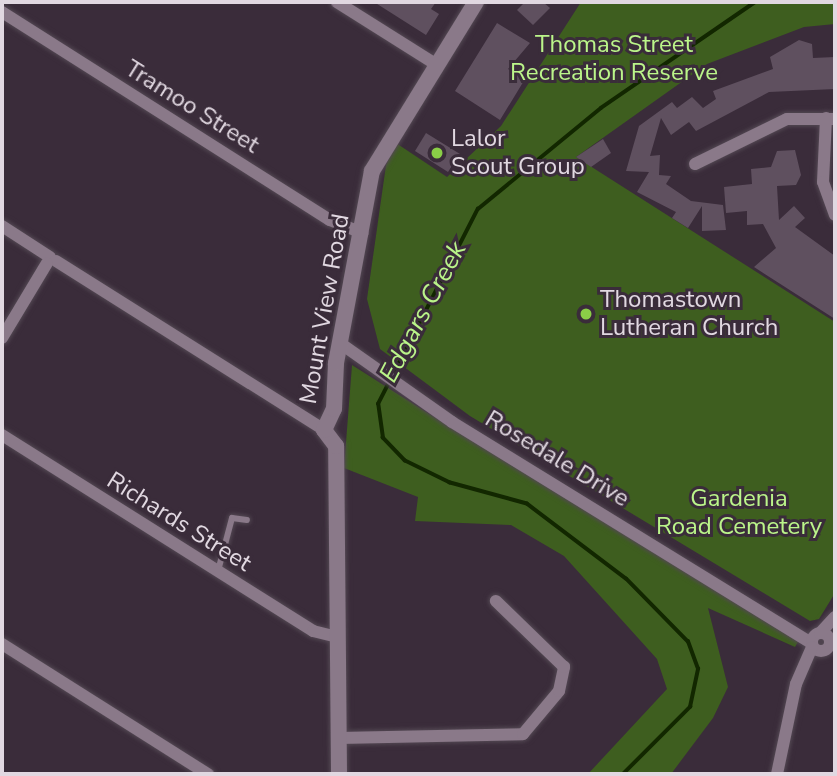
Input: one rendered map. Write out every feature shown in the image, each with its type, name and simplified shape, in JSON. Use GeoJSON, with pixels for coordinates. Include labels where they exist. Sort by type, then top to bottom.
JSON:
{"type":"FeatureCollection","features":[{"type":"Feature","properties":{"kind":"street"},"geometry":{"type":"LineString","coordinates":[[337,2],[436,65]]}},
{"type":"Feature","properties":{"kind":"street","name":"Mount View Road"},"geometry":{"type":"LineString","coordinates":[[339,774],[336,446],[324,430],[334,409],[340,343],[377,160],[476,2]]}},
{"type":"Feature","properties":{"kind":"street","name":"Tramoo Street"},"geometry":{"type":"LineString","coordinates":[[2,12],[330,219],[362,233]]}},
{"type":"Feature","properties":{"kind":"street"},"geometry":{"type":"LineString","coordinates":[[695,164],[774,124],[831,118],[823,182],[835,215]]}},
{"type":"Feature","properties":{"kind":"street"},"geometry":{"type":"LineString","coordinates":[[2,226],[36,248],[51,263],[73,271],[324,430]]}},
{"type":"Feature","properties":{"kind":"street"},"geometry":{"type":"LineString","coordinates":[[2,338],[51,263]]}},
{"type":"Feature","properties":{"kind":"street","name":"Rosedale Drive"},"geometry":{"type":"LineString","coordinates":[[340,343],[397,379],[452,422],[824,644]]}},
{"type":"Feature","properties":{"kind":"street","name":"Richards Street"},"geometry":{"type":"LineString","coordinates":[[2,435],[318,635],[337,637]]}},
{"type":"Feature","properties":{"kind":"street"},"geometry":{"type":"LineString","coordinates":[[339,738],[523,734],[559,691],[564,667],[496,601]]}},
{"type":"Feature","properties":{"kind":"street"},"geometry":{"type":"LineString","coordinates":[[777,774],[805,666],[824,644],[835,618]]}},
{"type":"Feature","properties":{"kind":"street"},"geometry":{"type":"LineString","coordinates":[[2,644],[208,774]]}},
{"type":"Feature","properties":{"kind":"lane"},"geometry":{"type":"LineString","coordinates":[[218,571],[232,517],[247,520]]}},
{"type":"Feature","properties":{"kind":"green space"},"geometry":{"type":"Polygon","coordinates":[[[581,2],[835,2],[835,24],[804,27],[707,64],[576,157],[835,322],[835,593],[819,619],[810,621],[470,416],[380,349],[367,299],[386,165],[396,143],[447,177],[501,126],[581,2]]]}},
{"type":"Feature","properties":{"kind":"green space"},"geometry":{"type":"Polygon","coordinates":[[[352,365],[801,637],[795,647],[708,608],[728,687],[713,718],[671,774],[588,774],[667,689],[657,659],[564,556],[511,525],[415,521],[418,497],[344,468],[352,365]]]}},
{"type":"Feature","properties":{"kind":"building"},"geometry":{"type":"Polygon","coordinates":[[[374,2],[436,2],[431,9],[439,14],[426,35],[374,2]]]}},
{"type":"Feature","properties":{"kind":"building"},"geometry":{"type":"Polygon","coordinates":[[[525,2],[543,2],[550,8],[533,25],[517,10],[525,2]]]}},
{"type":"Feature","properties":{"kind":"building"},"geometry":{"type":"Polygon","coordinates":[[[497,23],[530,43],[508,69],[525,79],[500,120],[455,91],[497,23]]]}},
{"type":"Feature","properties":{"kind":"building"},"geometry":{"type":"Polygon","coordinates":[[[799,40],[812,44],[813,58],[835,57],[835,89],[769,92],[696,131],[689,122],[671,135],[661,118],[650,156],[660,155],[659,175],[671,176],[666,184],[691,201],[723,205],[726,230],[702,231],[702,206],[688,228],[672,218],[676,212],[637,192],[649,172],[626,171],[639,126],[672,102],[677,108],[692,97],[703,108],[716,99],[713,91],[773,69],[770,57],[799,40]]]}},
{"type":"Feature","properties":{"kind":"building","name":"Lalor Scout Group"},"geometry":{"type":"Polygon","coordinates":[[[426,133],[460,154],[448,172],[415,151],[426,133]]]}},
{"type":"Feature","properties":{"kind":"building"},"geometry":{"type":"Polygon","coordinates":[[[603,139],[611,153],[591,167],[576,157],[603,139]]]}},
{"type":"Feature","properties":{"kind":"building"},"geometry":{"type":"Polygon","coordinates":[[[795,150],[801,175],[796,185],[777,186],[779,220],[794,206],[805,218],[795,227],[835,256],[835,319],[754,267],[776,248],[763,224],[747,225],[747,211],[726,213],[724,187],[752,184],[751,169],[771,167],[777,151],[795,150]]]}},
{"type":"Feature","properties":{"kind":"waterway","name":"Edgars Creek"},"geometry":{"type":"LineString","coordinates":[[623,774],[690,707],[698,669],[688,642],[626,579],[527,504],[450,483],[405,461],[383,438],[378,404],[478,209],[601,108],[755,2]]}},
{"type":"Feature","properties":{"kind":"place","name":"Lalor Scout Group"},"geometry":{"type":"Point","coordinates":[437,153]}},
{"type":"Feature","properties":{"kind":"place","name":"Thomastown Lutheran Church"},"geometry":{"type":"Point","coordinates":[586,314]}},
{"type":"Feature","properties":{"kind":"park label","name":"Thomas Street Recreation Reserve"},"geometry":{"type":"Point","coordinates":[614,59]}},
{"type":"Feature","properties":{"kind":"park label","name":"Gardenia Road Cemetery"},"geometry":{"type":"Point","coordinates":[739,513]}}]}
